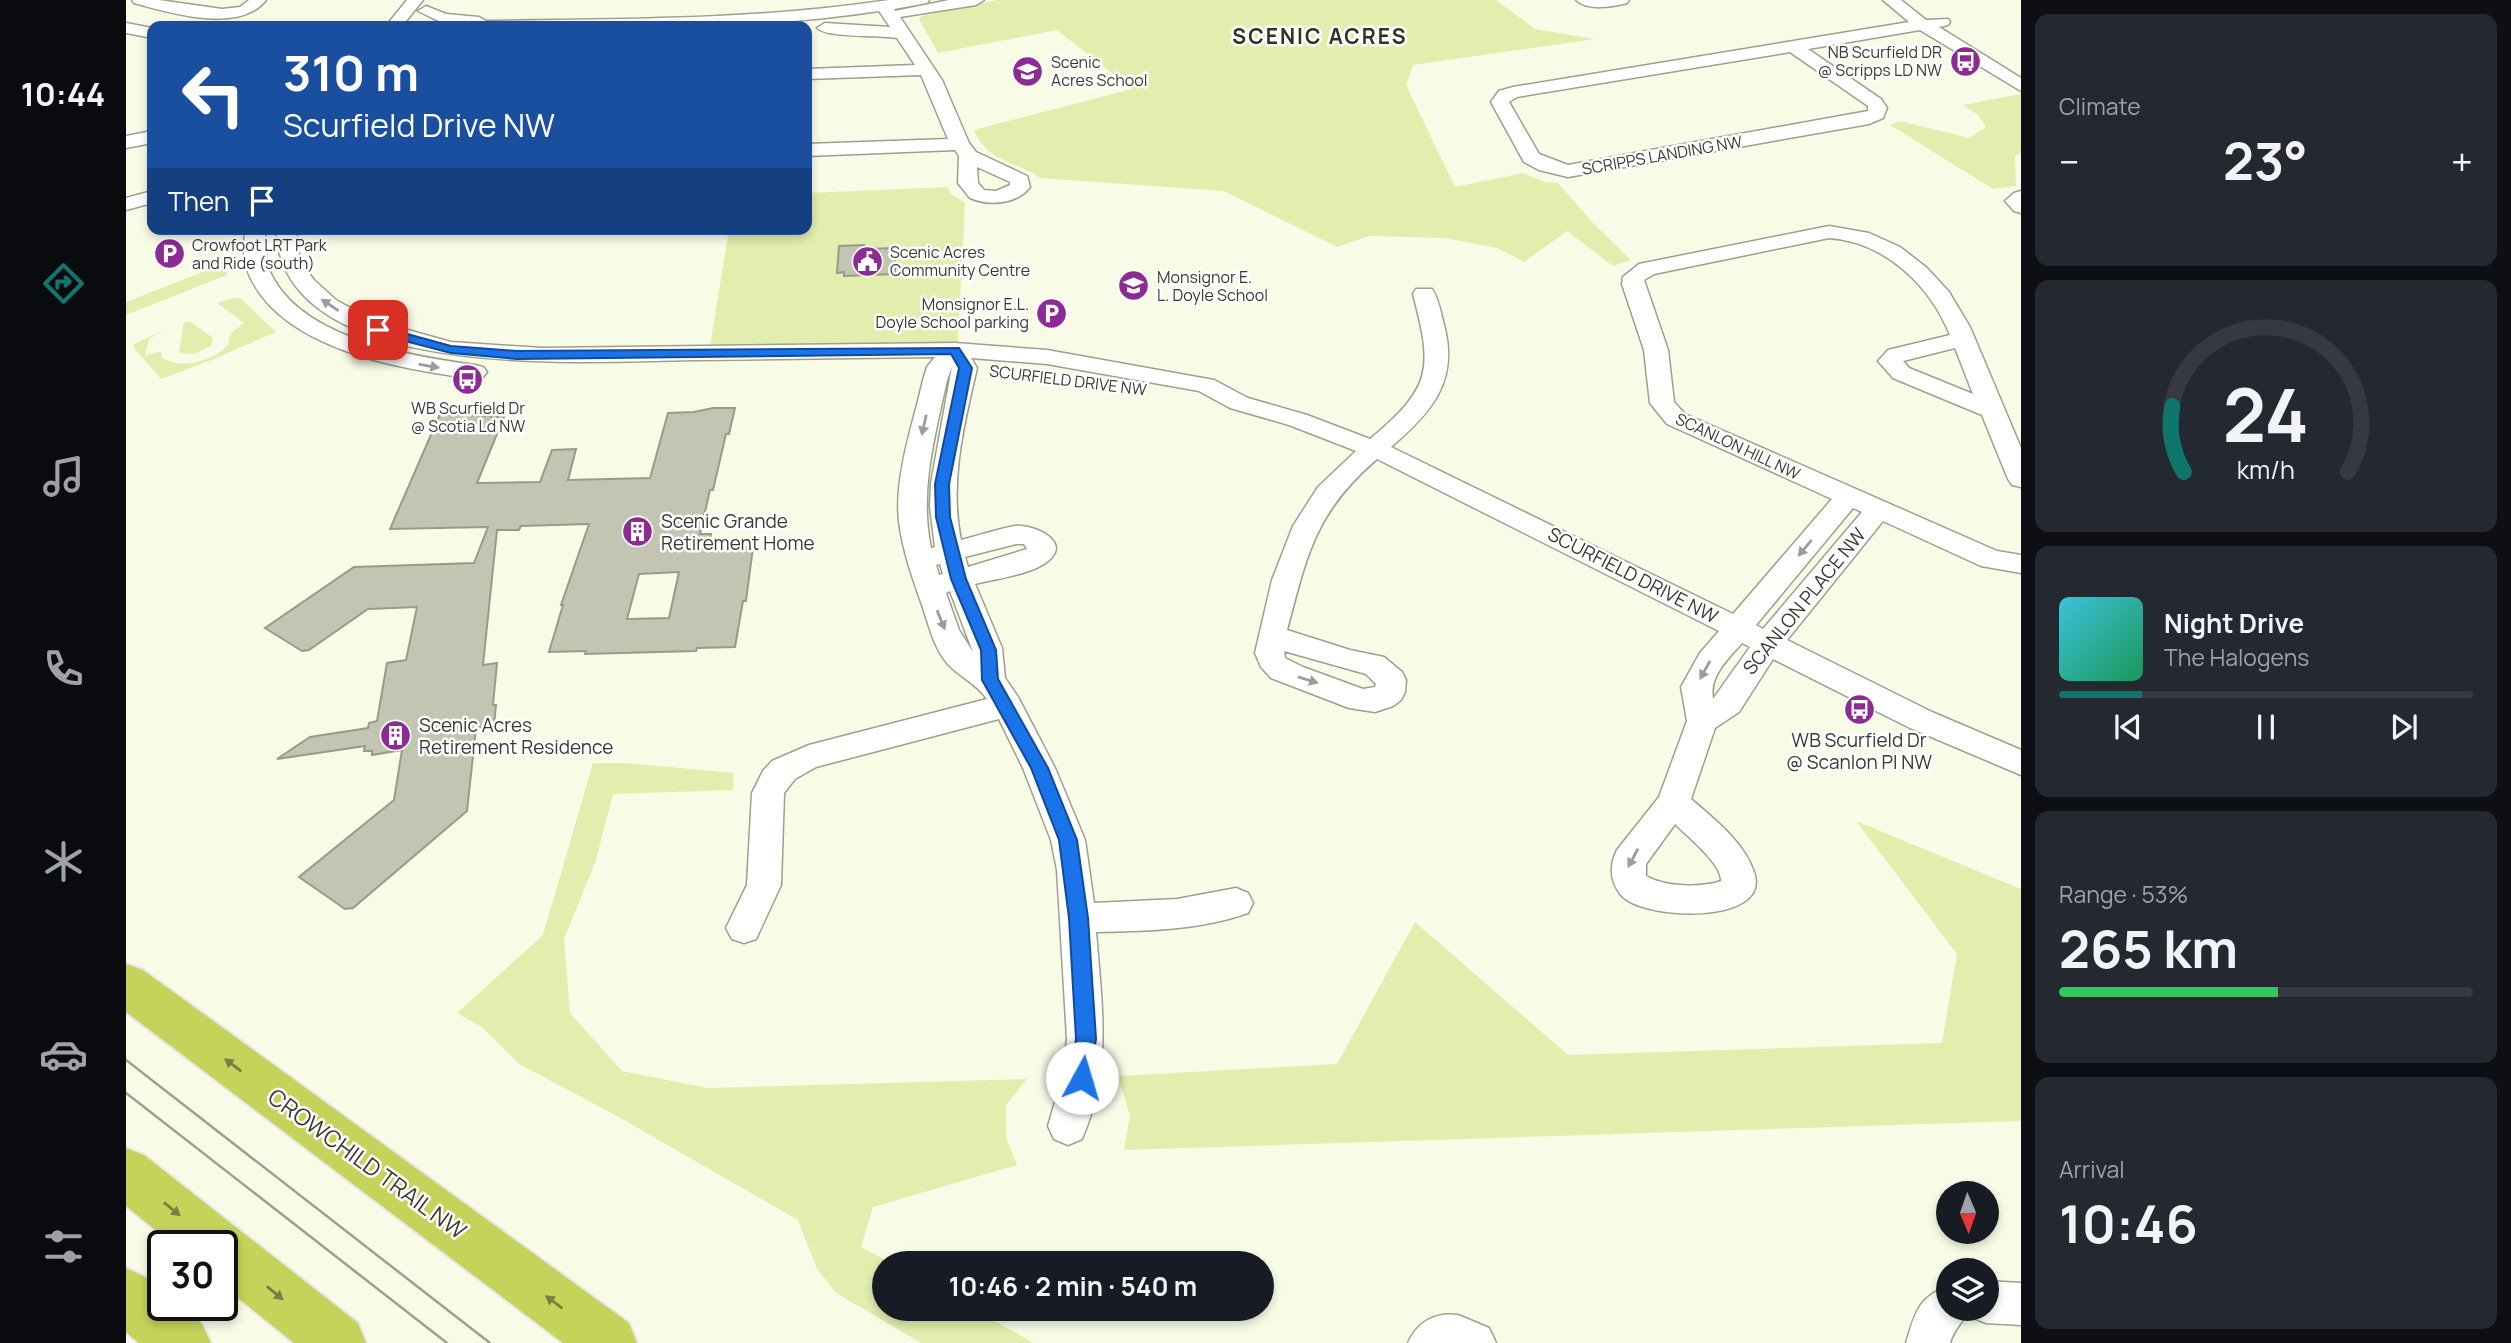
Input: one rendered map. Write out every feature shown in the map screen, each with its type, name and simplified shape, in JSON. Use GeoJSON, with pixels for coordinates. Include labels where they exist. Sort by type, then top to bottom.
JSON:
{"type":"FeatureCollection","features":[{"type":"Feature","properties":{"kind":"highway","name":"CROWCHILD TRAIL NW"},"geometry":{"type":"LineString","coordinates":[[126,985],[609,1343]]}},
{"type":"Feature","properties":{"kind":"highway"},"geometry":{"type":"LineString","coordinates":[[126,1172],[197,1230]]}},
{"type":"Feature","properties":{"kind":"highway"},"geometry":{"type":"LineString","coordinates":[[238,1263],[338,1343]]}},
{"type":"Feature","properties":{"kind":"highway"},"geometry":{"type":"LineString","coordinates":[[126,1296],[181,1343]]}},
{"type":"Feature","properties":{"kind":"highway"},"geometry":{"type":"LineString","coordinates":[[126,1325],[181,1343]]}},
{"type":"Feature","properties":{"kind":"street"},"geometry":{"type":"LineString","coordinates":[[140,0],[233,13],[246,10],[258,0]]}},
{"type":"Feature","properties":{"kind":"street"},"geometry":{"type":"LineString","coordinates":[[602,8],[615,10],[821,0]]}},
{"type":"Feature","properties":{"kind":"street"},"geometry":{"type":"LineString","coordinates":[[812,22],[886,10],[921,0]]}},
{"type":"Feature","properties":{"kind":"street"},"geometry":{"type":"LineString","coordinates":[[687,21],[886,10],[976,0]]}},
{"type":"Feature","properties":{"kind":"street"},"geometry":{"type":"LineString","coordinates":[[1584,0],[1621,0]]}},
{"type":"Feature","properties":{"kind":"street"},"geometry":{"type":"LineString","coordinates":[[1891,0],[1923,25],[2021,86]]}},
{"type":"Feature","properties":{"kind":"street"},"geometry":{"type":"LineString","coordinates":[[1914,0],[1942,22],[2021,73]]}},
{"type":"Feature","properties":{"kind":"street"},"geometry":{"type":"LineString","coordinates":[[425,4],[443,19],[459,21]]}},
{"type":"Feature","properties":{"kind":"street"},"geometry":{"type":"LineString","coordinates":[[401,21],[425,4]]}},
{"type":"Feature","properties":{"kind":"street"},"geometry":{"type":"LineString","coordinates":[[417,21],[425,4]]}},
{"type":"Feature","properties":{"kind":"street"},"geometry":{"type":"LineString","coordinates":[[812,150],[965,150],[945,103],[927,70],[886,10]]}},
{"type":"Feature","properties":{"kind":"street"},"geometry":{"type":"LineString","coordinates":[[126,15],[170,21]]}},
{"type":"Feature","properties":{"kind":"street","name":"SCRIPPS LANDING NW"},"geometry":{"type":"LineString","coordinates":[[1793,46],[1875,103],[1877,114],[1568,171],[1550,168],[1531,158],[1500,102],[1505,95],[1513,92],[1793,46],[1942,22]]}},
{"type":"Feature","properties":{"kind":"street"},"geometry":{"type":"LineString","coordinates":[[126,28],[147,32]]}},
{"type":"Feature","properties":{"kind":"street"},"geometry":{"type":"LineString","coordinates":[[812,29],[860,29],[905,35]]}},
{"type":"Feature","properties":{"kind":"street"},"geometry":{"type":"LineString","coordinates":[[812,74],[927,70]]}},
{"type":"Feature","properties":{"kind":"street"},"geometry":{"type":"LineString","coordinates":[[126,142],[147,138]]}},
{"type":"Feature","properties":{"kind":"street"},"geometry":{"type":"LineString","coordinates":[[126,193],[147,187]]}},
{"type":"Feature","properties":{"kind":"street"},"geometry":{"type":"LineString","coordinates":[[2021,197],[2015,201],[2021,207]]}},
{"type":"Feature","properties":{"kind":"street"},"geometry":{"type":"LineString","coordinates":[[126,204],[147,198]]}},
{"type":"Feature","properties":{"kind":"street","name":"SCANLON HILL NW"},"geometry":{"type":"LineString","coordinates":[[2021,479],[1949,309],[1927,281],[1878,244],[1851,233],[1829,232],[1647,269],[1634,277],[1633,284],[1656,350],[1662,403],[1669,414],[1683,424],[1991,559],[2021,564]]}},
{"type":"Feature","properties":{"kind":"street","name":"SCURFIELD DRIVE NW"},"geometry":{"type":"LineString","coordinates":[[255,235],[255,261],[272,293],[285,307],[314,329],[363,350],[411,363],[475,372],[620,363],[953,362],[1239,403],[1297,420],[1374,448],[1921,720],[2021,763]]}},
{"type":"Feature","properties":{"kind":"street","name":"SCURFIELD DRIVE NW"},"geometry":{"type":"LineString","coordinates":[[286,235],[287,251],[306,285],[328,305],[382,332],[412,341],[476,352],[620,363]]}},
{"type":"Feature","properties":{"kind":"street"},"geometry":{"type":"LineString","coordinates":[[1272,636],[1292,557],[1304,526],[1341,477],[1413,412],[1429,391],[1437,369],[1437,345],[1424,294]]}},
{"type":"Feature","properties":{"kind":"street"},"geometry":{"type":"LineString","coordinates":[[1962,339],[1896,355],[1890,361],[1891,365],[1901,373],[1992,410]]}},
{"type":"Feature","properties":{"kind":"street"},"geometry":{"type":"LineString","coordinates":[[953,362],[942,484],[943,517],[950,552],[958,579],[988,650],[998,693],[1039,768],[1068,840],[1078,918],[1086,1039],[1082,1078],[1069,1126]]}},
{"type":"Feature","properties":{"kind":"street"},"geometry":{"type":"LineString","coordinates":[[953,362],[913,483],[912,520],[928,587],[958,656],[998,693]]}},
{"type":"Feature","properties":{"kind":"street","name":"SCANLON PLACE NW"},"geometry":{"type":"LineString","coordinates":[[1673,803],[1702,721],[1696,687],[1710,661],[1849,496]]}},
{"type":"Feature","properties":{"kind":"street","name":"SCANLON PLACE NW"},"geometry":{"type":"LineString","coordinates":[[1702,721],[1728,704],[1742,678],[1767,644],[1879,509]]}},
{"type":"Feature","properties":{"kind":"street"},"geometry":{"type":"LineString","coordinates":[[920,560],[1023,534],[1036,538],[1042,548],[1041,553],[1030,560],[928,587]]}},
{"type":"Feature","properties":{"kind":"street"},"geometry":{"type":"LineString","coordinates":[[744,928],[764,885],[768,793],[774,780],[788,766],[998,693]]}},
{"type":"Feature","properties":{"kind":"street"},"geometry":{"type":"LineString","coordinates":[[1078,918],[1204,912],[1236,903]]}},
{"type":"Feature","properties":{"kind":"street"},"geometry":{"type":"LineString","coordinates":[[1999,1303],[2021,1304]]}},
{"type":"Feature","properties":{"kind":"street"},"geometry":{"type":"LineString","coordinates":[[1928,1343],[1936,1319]]}},
{"type":"Feature","properties":{"kind":"street"},"geometry":{"type":"LineString","coordinates":[[1430,1343],[1446,1335],[1459,1336],[1474,1343]]}},
{"type":"Feature","properties":{"kind":"green space"},"geometry":{"type":"Polygon","coordinates":[[[997,0],[1496,0],[1535,29],[1595,39],[1413,65],[1406,85],[1455,187],[1523,173],[1544,182],[1558,183],[1592,222],[1631,260],[1613,266],[1567,231],[1524,262],[1497,248],[1444,238],[1369,236],[1337,247],[1224,191],[1040,178],[994,155],[986,149],[974,130],[1132,89],[1057,30],[938,53],[919,19],[922,16],[997,0]]]}},
{"type":"Feature","properties":{"kind":"green space"},"geometry":{"type":"Polygon","coordinates":[[[2021,94],[2021,154],[2015,155],[2016,186],[1993,189],[1890,125],[1900,121],[1969,138],[1986,127],[1978,115],[1963,105],[2021,94]]]}},
{"type":"Feature","properties":{"kind":"green space"},"geometry":{"type":"Polygon","coordinates":[[[948,187],[951,194],[965,203],[958,343],[710,347],[728,235],[812,235],[812,193],[948,187]]]}},
{"type":"Feature","properties":{"kind":"green space"},"geometry":{"type":"Polygon","coordinates":[[[226,260],[227,275],[126,315],[126,302],[205,271],[201,265],[226,260]]]}},
{"type":"Feature","properties":{"kind":"green space"},"geometry":{"type":"Polygon","coordinates":[[[240,298],[276,332],[161,379],[134,348],[134,344],[166,329],[149,339],[145,356],[161,351],[162,358],[170,362],[188,363],[206,359],[222,351],[228,345],[230,334],[244,323],[217,303],[240,298]]]}},
{"type":"Feature","properties":{"kind":"green space"},"geometry":{"type":"Polygon","coordinates":[[[191,322],[213,338],[211,346],[195,354],[179,353],[183,325],[191,322]]]}},
{"type":"Feature","properties":{"kind":"green space"},"geometry":{"type":"Polygon","coordinates":[[[593,763],[626,763],[734,773],[733,790],[613,794],[595,863],[564,939],[570,1013],[622,1071],[707,1088],[1027,1079],[1006,1105],[1006,1137],[1017,1165],[873,1207],[861,1247],[872,1253],[872,1314],[836,1293],[817,1269],[798,1220],[617,1116],[519,1064],[484,1029],[457,1013],[543,935],[593,763]]]}},
{"type":"Feature","properties":{"kind":"green space"},"geometry":{"type":"Polygon","coordinates":[[[1856,821],[2021,889],[2021,1121],[1124,1150],[1130,1116],[1118,1076],[1337,1064],[1415,922],[1568,1055],[1942,1043],[1957,954],[1856,821]]]}},
{"type":"Feature","properties":{"kind":"green space"},"geometry":{"type":"Polygon","coordinates":[[[884,1321],[995,1321],[1034,1343],[921,1343],[884,1321]]]}},
{"type":"Feature","properties":{"kind":"building","name":"Scenic Acres Community Centre"},"geometry":{"type":"Polygon","coordinates":[[[864,245],[864,249],[896,248],[895,274],[844,276],[844,272],[837,273],[839,246],[864,245]]]}},
{"type":"Feature","properties":{"kind":"building"},"geometry":{"type":"Polygon","coordinates":[[[713,408],[735,408],[713,490],[710,490],[700,534],[711,534],[708,548],[753,547],[746,601],[743,601],[735,647],[697,648],[696,651],[585,654],[586,651],[549,652],[561,605],[589,524],[521,526],[519,530],[497,530],[483,665],[497,663],[494,725],[476,728],[467,811],[353,908],[345,909],[299,877],[394,800],[402,750],[372,755],[372,751],[364,751],[365,746],[277,759],[310,737],[368,728],[369,723],[377,721],[387,663],[406,660],[417,607],[368,609],[309,650],[302,651],[265,628],[354,567],[474,563],[488,527],[390,529],[440,414],[504,417],[477,483],[540,482],[552,450],[576,449],[568,480],[650,478],[668,413],[713,408]],[[679,572],[639,574],[627,619],[669,618],[679,572]]]}},
{"type":"Feature","properties":{"kind":"tram line"},"geometry":{"type":"LineString","coordinates":[[126,1060],[490,1343]]}},
{"type":"Feature","properties":{"kind":"tram line"},"geometry":{"type":"LineString","coordinates":[[126,1093],[447,1343]]}},
{"type":"Feature","properties":{"kind":"place","name":"NB Scurfield DR @ Scripps LD NW"},"geometry":{"type":"Point","coordinates":[1965,61]}},
{"type":"Feature","properties":{"kind":"place","name":"Scenic Acres School"},"geometry":{"type":"Point","coordinates":[1028,71]}},
{"type":"Feature","properties":{"kind":"place","name":"Crowfoot LRT Park and Ride (south)"},"geometry":{"type":"Point","coordinates":[169,254]}},
{"type":"Feature","properties":{"kind":"place","name":"Scenic Acres Community Centre"},"geometry":{"type":"Point","coordinates":[867,261]}},
{"type":"Feature","properties":{"kind":"place","name":"Monsignor E. L. Doyle School"},"geometry":{"type":"Point","coordinates":[1134,286]}},
{"type":"Feature","properties":{"kind":"place","name":"Monsignor E.L. Doyle School parking"},"geometry":{"type":"Point","coordinates":[1052,313]}},
{"type":"Feature","properties":{"kind":"place","name":"WB Scurfield Dr @ Scotia Ld NW"},"geometry":{"type":"Point","coordinates":[468,379]}},
{"type":"Feature","properties":{"kind":"place","name":"Scenic Grande Retirement Home"},"geometry":{"type":"Point","coordinates":[638,532]}},
{"type":"Feature","properties":{"kind":"place","name":"WB Scurfield Dr @ Scanlon Pl NW"},"geometry":{"type":"Point","coordinates":[1859,709]}},
{"type":"Feature","properties":{"kind":"place","name":"Scenic Acres Retirement Residence"},"geometry":{"type":"Point","coordinates":[396,736]}},
{"type":"Feature","properties":{"kind":"district","name":"SCENIC ACRES"},"geometry":{"type":"Point","coordinates":[1320,37]}},
{"type":"Feature","properties":{"kind":"route"},"geometry":{"type":"LineString","coordinates":[[378,330],[451,349],[517,355],[955,350],[965,368],[942,484],[943,517],[958,579],[988,650],[990,680],[1007,705],[1039,768],[1068,840],[1074,870],[1086,1039],[1082,1078]]}}]}
